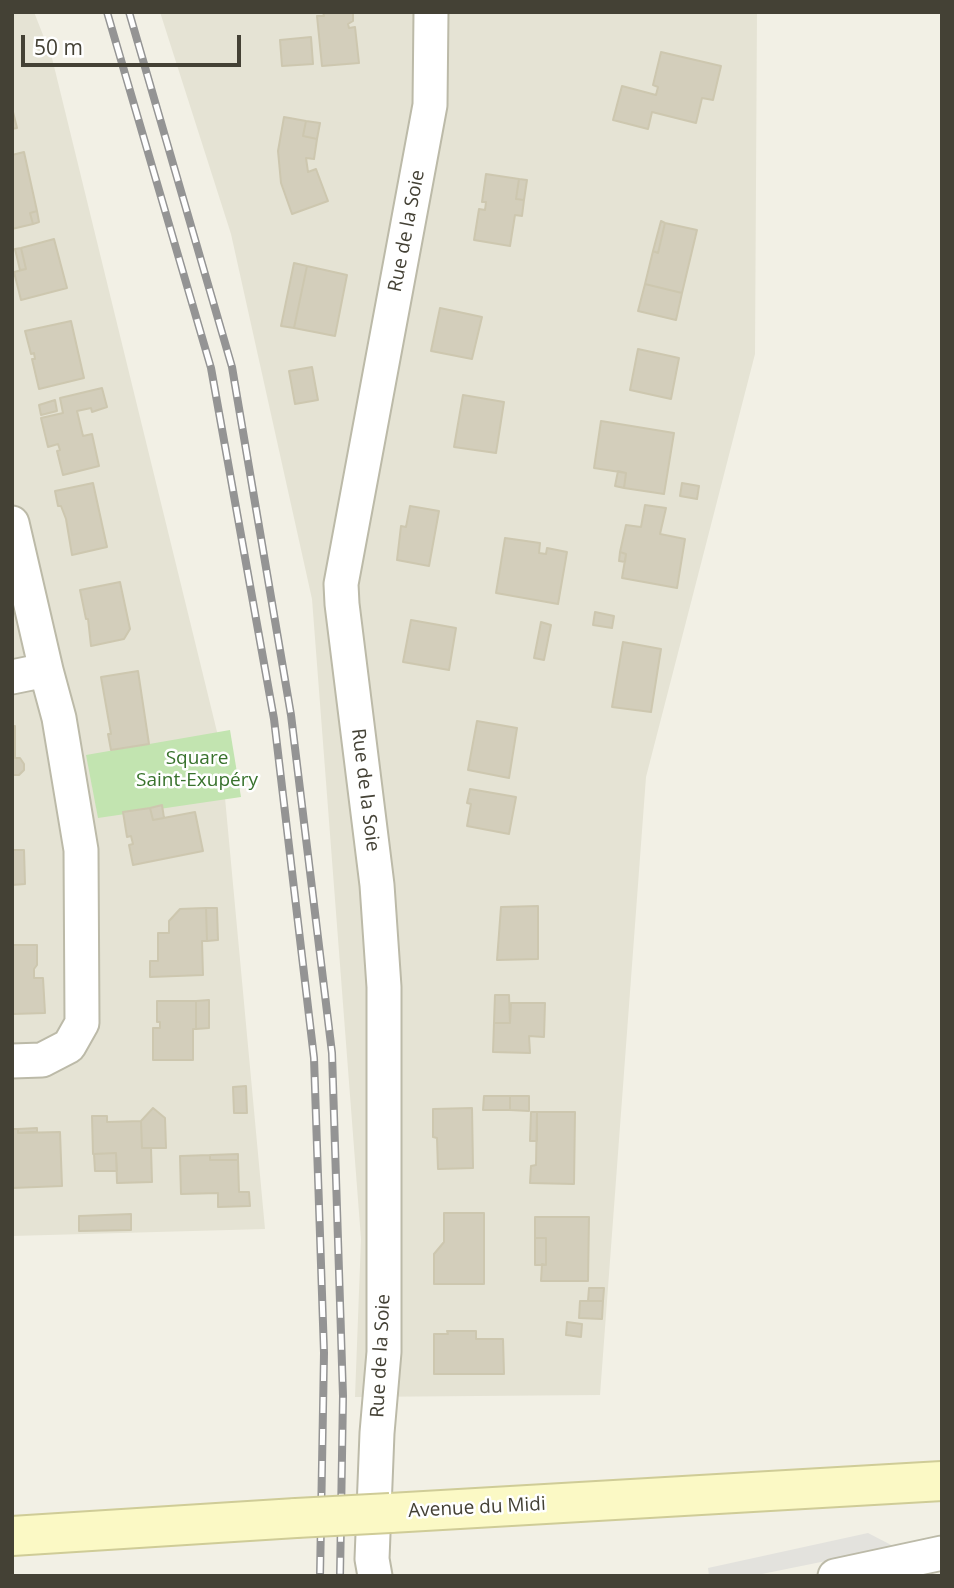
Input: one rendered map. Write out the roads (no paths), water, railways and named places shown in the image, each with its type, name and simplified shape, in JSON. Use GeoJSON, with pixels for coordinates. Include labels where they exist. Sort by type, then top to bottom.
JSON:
{"type":"FeatureCollection","features":[{"type":"Feature","properties":{"kind":"main road","name":"Avenue du Midi"},"geometry":{"type":"LineString","coordinates":[[12,1536],[942,1482]]}},
{"type":"Feature","properties":{"kind":"street","name":"Rue de la Soie"},"geometry":{"type":"LineString","coordinates":[[375,1576],[372,1559],[377,1433],[384,1352],[384,987],[377,885],[341,584],[430,105],[431,12]]}},
{"type":"Feature","properties":{"kind":"street"},"geometry":{"type":"LineString","coordinates":[[12,523],[59,718],[81,850],[82,1024],[69,1046],[60,1051],[42,1060],[12,1060]]}},
{"type":"Feature","properties":{"kind":"street"},"geometry":{"type":"LineString","coordinates":[[12,677],[46,670]]}},
{"type":"Feature","properties":{"kind":"street"},"geometry":{"type":"LineString","coordinates":[[835,1576],[942,1553]]}},
{"type":"Feature","properties":{"kind":"railway"},"geometry":{"type":"LineString","coordinates":[[107,12],[211,368],[274,719],[314,1058],[324,1353],[320,1576]]}},
{"type":"Feature","properties":{"kind":"railway"},"geometry":{"type":"LineString","coordinates":[[129,12],[232,367],[291,715],[332,1053],[343,1396],[340,1576]]}},
{"type":"Feature","properties":{"kind":"park label","name":"Square Saint-Exupéry"},"geometry":{"type":"Point","coordinates":[197,770]}}]}
